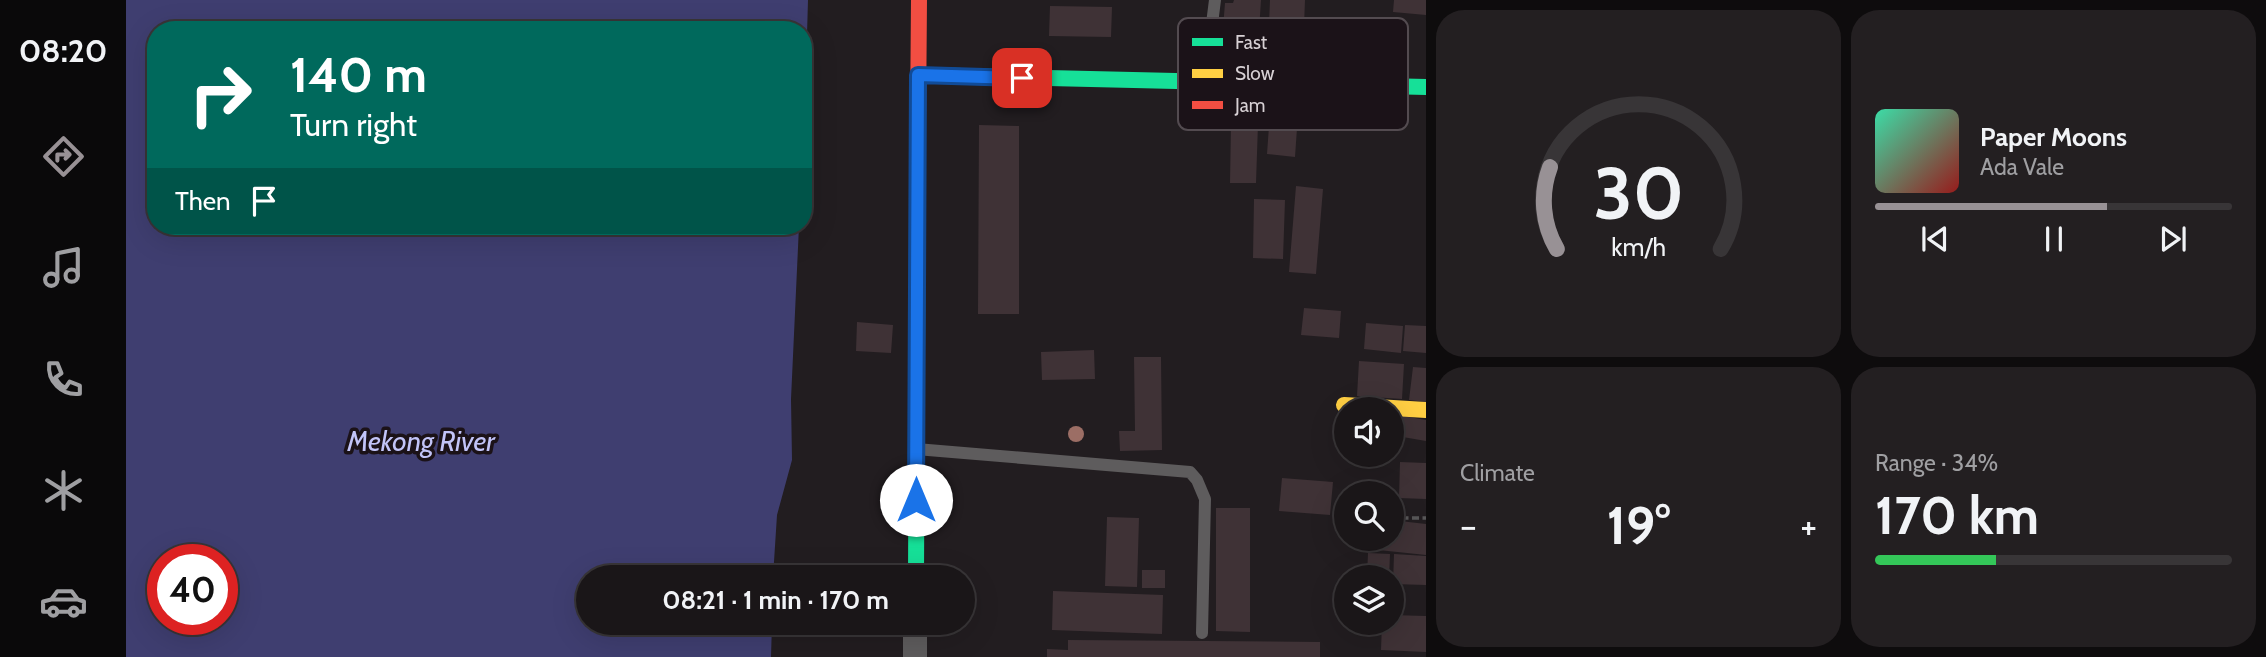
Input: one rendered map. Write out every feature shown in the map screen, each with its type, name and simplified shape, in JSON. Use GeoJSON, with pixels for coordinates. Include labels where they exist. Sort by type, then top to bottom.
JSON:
{"type":"FeatureCollection","features":[{"type":"Feature","properties":{"kind":"street"},"geometry":{"type":"LineString","coordinates":[[916,565],[919,0]]}},
{"type":"Feature","properties":{"kind":"street"},"geometry":{"type":"LineString","coordinates":[[918,75],[1178,81]]}},
{"type":"Feature","properties":{"kind":"street"},"geometry":{"type":"LineString","coordinates":[[1408,87],[1426,87]]}},
{"type":"Feature","properties":{"kind":"street"},"geometry":{"type":"LineString","coordinates":[[1404,409],[1426,410]]}},
{"type":"Feature","properties":{"kind":"street"},"geometry":{"type":"LineString","coordinates":[[915,635],[915,657]]}},
{"type":"Feature","properties":{"kind":"lane"},"geometry":{"type":"LineString","coordinates":[[1213,18],[1215,0]]}},
{"type":"Feature","properties":{"kind":"lane"},"geometry":{"type":"LineString","coordinates":[[916,449],[1190,472],[1197,480],[1205,499],[1202,633]]}},
{"type":"Feature","properties":{"kind":"path"},"geometry":{"type":"LineString","coordinates":[[1404,517],[1426,518]]}},
{"type":"Feature","properties":{"kind":"water","name":"Mekong River"},"geometry":{"type":"Polygon","coordinates":[[[126,0],[808,0],[807,21],[147,21],[147,235],[799,235],[791,399],[792,460],[777,515],[774,565],[576,565],[576,635],[772,635],[771,657],[126,657],[126,0]]]}},
{"type":"Feature","properties":{"kind":"building"},"geometry":{"type":"Polygon","coordinates":[[[1234,0],[1261,0],[1260,18],[1224,18],[1225,3],[1233,3],[1234,0]]]}},
{"type":"Feature","properties":{"kind":"building"},"geometry":{"type":"Polygon","coordinates":[[[1270,0],[1305,0],[1304,18],[1269,18],[1270,0]]]}},
{"type":"Feature","properties":{"kind":"building"},"geometry":{"type":"Polygon","coordinates":[[[1394,0],[1426,0],[1426,15],[1393,12],[1394,0]]]}},
{"type":"Feature","properties":{"kind":"building"},"geometry":{"type":"Polygon","coordinates":[[[1050,6],[1112,7],[1111,37],[1049,36],[1050,6]]]}},
{"type":"Feature","properties":{"kind":"building"},"geometry":{"type":"Polygon","coordinates":[[[979,125],[1019,126],[1019,314],[978,314],[979,125]]]}},
{"type":"Feature","properties":{"kind":"building"},"geometry":{"type":"Polygon","coordinates":[[[1231,130],[1258,130],[1256,183],[1230,183],[1231,130]]]}},
{"type":"Feature","properties":{"kind":"building"},"geometry":{"type":"Polygon","coordinates":[[[1269,130],[1297,130],[1295,157],[1267,154],[1269,130]]]}},
{"type":"Feature","properties":{"kind":"building"},"geometry":{"type":"Polygon","coordinates":[[[1296,186],[1323,189],[1316,274],[1289,272],[1296,186]]]}},
{"type":"Feature","properties":{"kind":"building"},"geometry":{"type":"Polygon","coordinates":[[[1254,199],[1285,200],[1283,259],[1253,258],[1254,199]]]}},
{"type":"Feature","properties":{"kind":"building"},"geometry":{"type":"Polygon","coordinates":[[[1304,308],[1341,311],[1339,338],[1301,335],[1304,308]]]}},
{"type":"Feature","properties":{"kind":"building"},"geometry":{"type":"Polygon","coordinates":[[[857,322],[893,325],[891,353],[856,351],[857,322]]]}},
{"type":"Feature","properties":{"kind":"building"},"geometry":{"type":"Polygon","coordinates":[[[1366,323],[1403,326],[1401,353],[1364,349],[1366,323]]]}},
{"type":"Feature","properties":{"kind":"building"},"geometry":{"type":"Polygon","coordinates":[[[1405,325],[1426,326],[1426,353],[1403,351],[1405,325]]]}},
{"type":"Feature","properties":{"kind":"building"},"geometry":{"type":"Polygon","coordinates":[[[1094,350],[1095,379],[1042,380],[1041,352],[1094,350]]]}},
{"type":"Feature","properties":{"kind":"building"},"geometry":{"type":"Polygon","coordinates":[[[1134,357],[1161,357],[1162,450],[1120,451],[1119,431],[1135,431],[1134,357]]]}},
{"type":"Feature","properties":{"kind":"building"},"geometry":{"type":"Polygon","coordinates":[[[1359,361],[1404,364],[1402,397],[1357,396],[1359,361]]]}},
{"type":"Feature","properties":{"kind":"building"},"geometry":{"type":"Polygon","coordinates":[[[1413,367],[1426,368],[1426,402],[1409,400],[1413,367]]]}},
{"type":"Feature","properties":{"kind":"building"},"geometry":{"type":"Polygon","coordinates":[[[1404,416],[1426,420],[1426,441],[1404,437],[1404,416]]]}},
{"type":"Feature","properties":{"kind":"building"},"geometry":{"type":"Polygon","coordinates":[[[1404,462],[1426,463],[1426,499],[1404,498],[1404,481],[1399,481],[1400,467],[1404,467],[1404,462]]]}},
{"type":"Feature","properties":{"kind":"building"},"geometry":{"type":"Polygon","coordinates":[[[1282,478],[1333,482],[1330,515],[1279,511],[1282,478]]]}},
{"type":"Feature","properties":{"kind":"building"},"geometry":{"type":"Polygon","coordinates":[[[1216,508],[1250,508],[1250,632],[1216,631],[1216,508]]]}},
{"type":"Feature","properties":{"kind":"building"},"geometry":{"type":"Polygon","coordinates":[[[1107,517],[1139,518],[1137,587],[1105,586],[1107,517]]]}},
{"type":"Feature","properties":{"kind":"building"},"geometry":{"type":"Polygon","coordinates":[[[1404,521],[1426,524],[1426,555],[1388,551],[1404,551],[1404,521]]]}},
{"type":"Feature","properties":{"kind":"building"},"geometry":{"type":"Polygon","coordinates":[[[1368,553],[1390,554],[1390,565],[1368,565],[1368,553]]]}},
{"type":"Feature","properties":{"kind":"building"},"geometry":{"type":"Polygon","coordinates":[[[1394,554],[1426,556],[1426,585],[1404,584],[1404,565],[1394,565],[1394,554]]]}},
{"type":"Feature","properties":{"kind":"building"},"geometry":{"type":"Polygon","coordinates":[[[1142,570],[1165,570],[1165,588],[1142,588],[1142,570]]]}},
{"type":"Feature","properties":{"kind":"building"},"geometry":{"type":"Polygon","coordinates":[[[1053,591],[1163,595],[1162,634],[1052,630],[1053,591]]]}},
{"type":"Feature","properties":{"kind":"building"},"geometry":{"type":"Polygon","coordinates":[[[1404,615],[1426,616],[1426,652],[1381,650],[1382,635],[1404,635],[1404,615]]]}},
{"type":"Feature","properties":{"kind":"building"},"geometry":{"type":"Polygon","coordinates":[[[1068,640],[1320,642],[1320,657],[1047,657],[1047,649],[1068,650],[1068,640]]]}},
{"type":"Feature","properties":{"kind":"traffic: fast"},"geometry":{"type":"LineString","coordinates":[[918,75],[1178,81]]}},
{"type":"Feature","properties":{"kind":"traffic: fast"},"geometry":{"type":"LineString","coordinates":[[1408,87],[1426,87]]}},
{"type":"Feature","properties":{"kind":"traffic: fast"},"geometry":{"type":"LineString","coordinates":[[916,565],[918,122]]}},
{"type":"Feature","properties":{"kind":"traffic: slow"},"geometry":{"type":"LineString","coordinates":[[1404,409],[1426,410]]}},
{"type":"Feature","properties":{"kind":"traffic: jam"},"geometry":{"type":"LineString","coordinates":[[918,122],[919,0]]}},
{"type":"Feature","properties":{"kind":"route"},"geometry":{"type":"LineString","coordinates":[[916,500],[918,75],[1022,78]]}}]}
